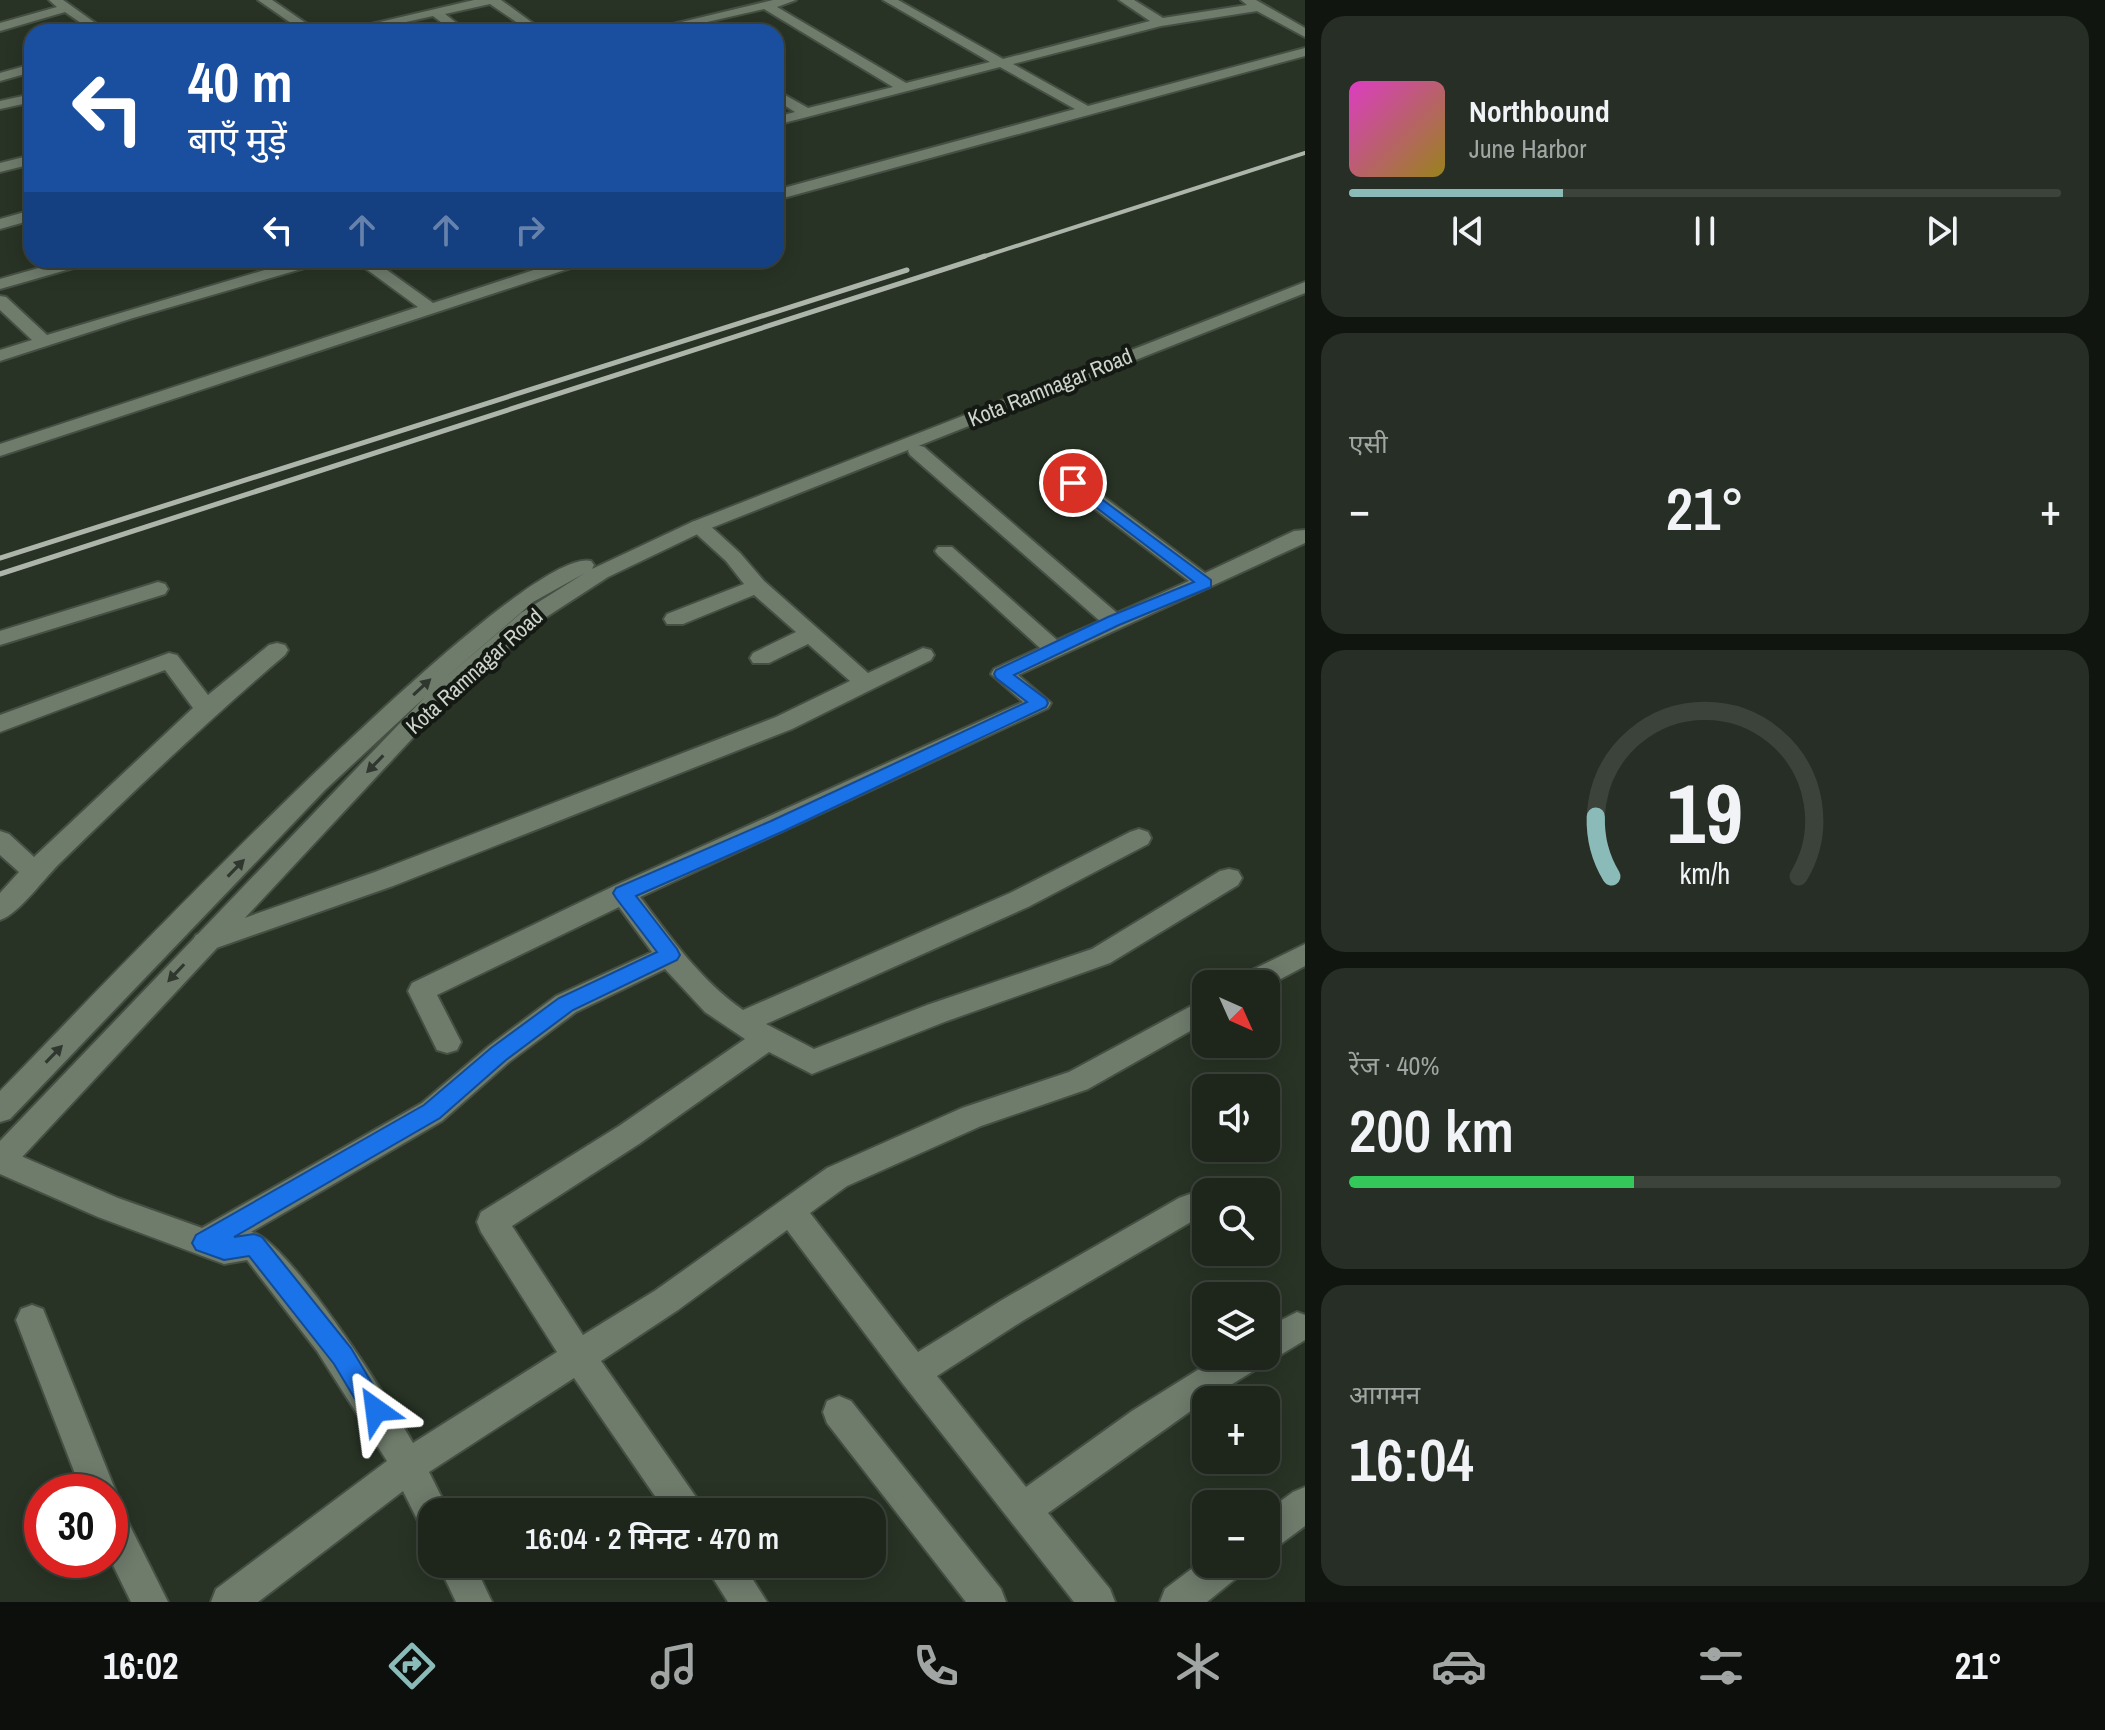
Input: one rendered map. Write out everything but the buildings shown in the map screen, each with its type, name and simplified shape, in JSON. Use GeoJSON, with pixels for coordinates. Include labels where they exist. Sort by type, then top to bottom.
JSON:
{"type":"FeatureCollection","features":[{"type":"Feature","properties":{"kind":"street"},"geometry":{"type":"LineString","coordinates":[[264,0],[301,24]]}},
{"type":"Feature","properties":{"kind":"street"},"geometry":{"type":"LineString","coordinates":[[383,24],[492,0],[527,24]]}},
{"type":"Feature","properties":{"kind":"street"},"geometry":{"type":"LineString","coordinates":[[693,24],[790,0]]}},
{"type":"Feature","properties":{"kind":"street"},"geometry":{"type":"LineString","coordinates":[[889,0],[1084,109]]}},
{"type":"Feature","properties":{"kind":"street"},"geometry":{"type":"LineString","coordinates":[[1125,0],[1161,22]]}},
{"type":"Feature","properties":{"kind":"street"},"geometry":{"type":"LineString","coordinates":[[784,119],[1161,22],[1253,3],[1305,33]]}},
{"type":"Feature","properties":{"kind":"street"},"geometry":{"type":"LineString","coordinates":[[0,27],[61,4],[90,24]]}},
{"type":"Feature","properties":{"kind":"street"},"geometry":{"type":"LineString","coordinates":[[767,6],[904,88]]}},
{"type":"Feature","properties":{"kind":"street"},"geometry":{"type":"LineString","coordinates":[[435,12],[451,24]]}},
{"type":"Feature","properties":{"kind":"street"},"geometry":{"type":"LineString","coordinates":[[784,193],[897,164],[1084,109],[1305,52]]}},
{"type":"Feature","properties":{"kind":"street"},"geometry":{"type":"LineString","coordinates":[[0,77],[24,70]]}},
{"type":"Feature","properties":{"kind":"street"},"geometry":{"type":"LineString","coordinates":[[784,99],[806,113]]}},
{"type":"Feature","properties":{"kind":"street"},"geometry":{"type":"LineString","coordinates":[[0,105],[24,100]]}},
{"type":"Feature","properties":{"kind":"street"},"geometry":{"type":"LineString","coordinates":[[0,168],[24,161]]}},
{"type":"Feature","properties":{"kind":"street"},"geometry":{"type":"LineString","coordinates":[[0,224],[24,217]]}},
{"type":"Feature","properties":{"kind":"street"},"geometry":{"type":"LineString","coordinates":[[0,284],[57,268]]}},
{"type":"Feature","properties":{"kind":"street"},"geometry":{"type":"LineString","coordinates":[[0,356],[43,340],[289,268]]}},
{"type":"Feature","properties":{"kind":"street"},"geometry":{"type":"LineString","coordinates":[[373,268],[433,310]]}},
{"type":"Feature","properties":{"kind":"street"},"geometry":{"type":"LineString","coordinates":[[0,450],[556,268]]}},
{"type":"Feature","properties":{"kind":"street"},"geometry":{"type":"LineString","coordinates":[[0,1110],[317,784],[459,653],[526,597],[700,509],[1305,271]]}},
{"type":"Feature","properties":{"kind":"street","name":"Kota Ramnagar Road"},"geometry":{"type":"LineString","coordinates":[[0,1160],[440,695],[529,618],[601,572],[699,526],[1305,287]]}},
{"type":"Feature","properties":{"kind":"street"},"geometry":{"type":"LineString","coordinates":[[0,301],[43,340]]}},
{"type":"Feature","properties":{"kind":"street"},"geometry":{"type":"LineString","coordinates":[[917,451],[1113,621]]}},
{"type":"Feature","properties":{"kind":"street"},"geometry":{"type":"LineString","coordinates":[[1073,483],[1205,583]]}},
{"type":"Feature","properties":{"kind":"street"},"geometry":{"type":"LineString","coordinates":[[699,526],[733,557],[757,586],[867,684]]}},
{"type":"Feature","properties":{"kind":"street"},"geometry":{"type":"LineString","coordinates":[[447,1042],[421,991],[535,933],[778,826],[1040,703],[1002,674],[1113,621],[1205,583],[1301,535],[1305,537]]}},
{"type":"Feature","properties":{"kind":"street"},"geometry":{"type":"LineString","coordinates":[[945,551],[1054,649]]}},
{"type":"Feature","properties":{"kind":"street"},"geometry":{"type":"LineString","coordinates":[[675,619],[757,586]]}},
{"type":"Feature","properties":{"kind":"street"},"geometry":{"type":"LineString","coordinates":[[0,638],[158,589]]}},
{"type":"Feature","properties":{"kind":"street"},"geometry":{"type":"LineString","coordinates":[[761,658],[810,634]]}},
{"type":"Feature","properties":{"kind":"street"},"geometry":{"type":"LineString","coordinates":[[0,910],[34,872],[206,709],[277,650]]}},
{"type":"Feature","properties":{"kind":"street"},"geometry":{"type":"LineString","coordinates":[[205,942],[384,879],[784,723],[923,655]]}},
{"type":"Feature","properties":{"kind":"street"},"geometry":{"type":"LineString","coordinates":[[0,724],[169,660],[206,709]]}},
{"type":"Feature","properties":{"kind":"street"},"geometry":{"type":"LineString","coordinates":[[741,1023],[1019,900],[1139,838]]}},
{"type":"Feature","properties":{"kind":"street"},"geometry":{"type":"LineString","coordinates":[[0,840],[34,872]]}},
{"type":"Feature","properties":{"kind":"street"},"geometry":{"type":"LineString","coordinates":[[623,893],[670,955],[714,1003],[741,1023],[812,1062],[937,1013],[1101,956],[1229,878]]}},
{"type":"Feature","properties":{"kind":"street"},"geometry":{"type":"LineString","coordinates":[[1275,970],[1305,954]]}},
{"type":"Feature","properties":{"kind":"street"},"geometry":{"type":"LineString","coordinates":[[204,1243],[432,1112],[499,1054],[566,1004],[670,955]]}},
{"type":"Feature","properties":{"kind":"street"},"geometry":{"type":"LineString","coordinates":[[229,1602],[409,1465],[579,1357],[743,1246],[789,1209],[837,1177],[972,1117],[1078,1081],[1192,1017]]}},
{"type":"Feature","properties":{"kind":"street"},"geometry":{"type":"LineString","coordinates":[[676,1498],[579,1357],[492,1222],[629,1135],[768,1038]]}},
{"type":"Feature","properties":{"kind":"street"},"geometry":{"type":"LineString","coordinates":[[0,1160],[109,1208],[224,1250],[254,1245],[343,1356],[409,1465],[425,1498]]}},
{"type":"Feature","properties":{"kind":"street"},"geometry":{"type":"LineString","coordinates":[[914,1373],[1013,1310],[1108,1258],[1190,1207]]}},
{"type":"Feature","properties":{"kind":"street"},"geometry":{"type":"LineString","coordinates":[[789,1209],[914,1373],[1097,1602]]}},
{"type":"Feature","properties":{"kind":"street"},"geometry":{"type":"LineString","coordinates":[[32,1320],[92,1474]]}},
{"type":"Feature","properties":{"kind":"street"},"geometry":{"type":"LineString","coordinates":[[1280,1337],[1297,1327]]}},
{"type":"Feature","properties":{"kind":"street"},"geometry":{"type":"LineString","coordinates":[[1024,1509],[1144,1423],[1227,1370]]}},
{"type":"Feature","properties":{"kind":"street"},"geometry":{"type":"LineString","coordinates":[[839,1412],[988,1602]]}},
{"type":"Feature","properties":{"kind":"street"},"geometry":{"type":"LineString","coordinates":[[1280,1523],[1305,1504]]}},
{"type":"Feature","properties":{"kind":"street"},"geometry":{"type":"LineString","coordinates":[[128,1558],[150,1602]]}},
{"type":"Feature","properties":{"kind":"street"},"geometry":{"type":"LineString","coordinates":[[463,1578],[474,1602]]}},
{"type":"Feature","properties":{"kind":"street"},"geometry":{"type":"LineString","coordinates":[[732,1578],[749,1602]]}},
{"type":"Feature","properties":{"kind":"street"},"geometry":{"type":"LineString","coordinates":[[1178,1602],[1209,1578]]}},
{"type":"Feature","properties":{"kind":"railway"},"geometry":{"type":"LineString","coordinates":[[979,258],[1305,153]]}},
{"type":"Feature","properties":{"kind":"railway"},"geometry":{"type":"LineString","coordinates":[[0,574],[985,256]]}},
{"type":"Feature","properties":{"kind":"railway"},"geometry":{"type":"LineString","coordinates":[[0,558],[907,270]]}},
{"type":"Feature","properties":{"kind":"route"},"geometry":{"type":"LineString","coordinates":[[376,1410],[343,1356],[254,1245],[224,1250],[204,1243],[432,1112],[499,1054],[566,1004],[670,955],[623,893],[778,826],[1040,703],[1002,674],[1113,621],[1205,583],[1073,483]]}}]}
